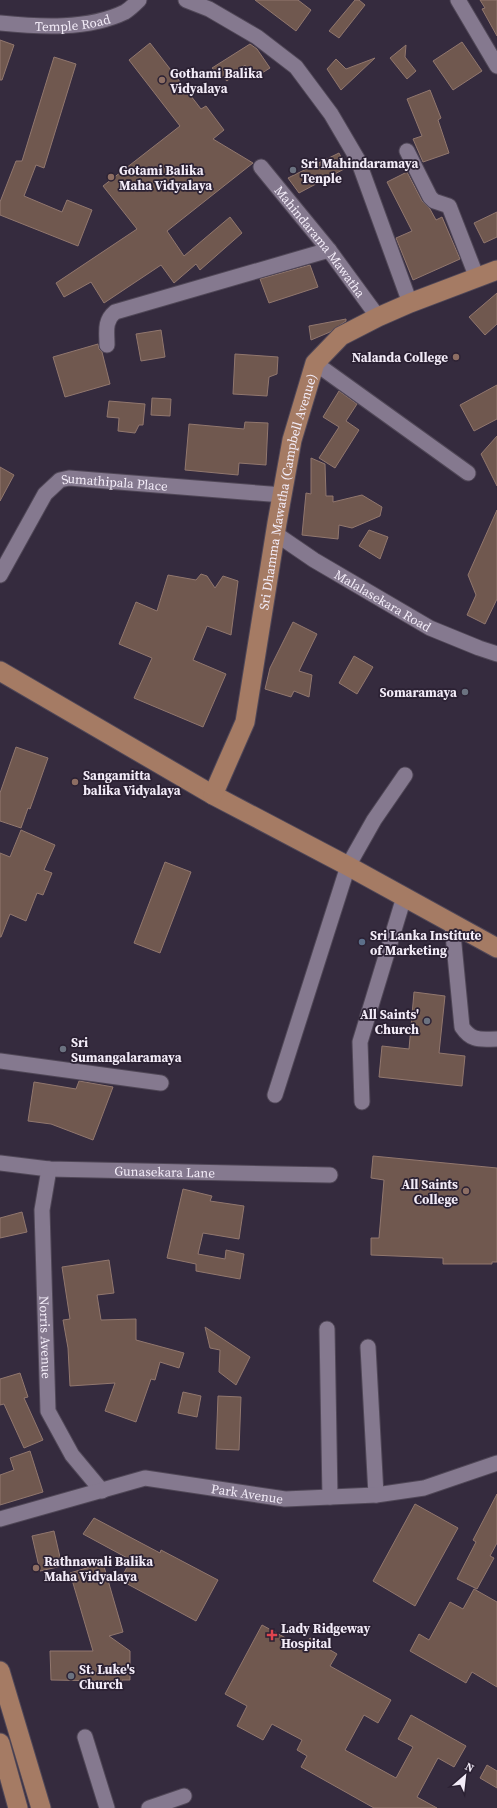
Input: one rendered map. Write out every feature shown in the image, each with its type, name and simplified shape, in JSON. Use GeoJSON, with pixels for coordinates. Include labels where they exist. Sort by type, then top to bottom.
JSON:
{"type":"FeatureCollection","features":[{"type":"Feature","properties":{"kind":"main road","name":"Sri Dhamma Mawatha (Campbell Avenue)"},"geometry":{"type":"LineString","coordinates":[[213,795],[245,722],[292,440],[315,363],[341,336],[378,317],[410,303],[497,270]]}},
{"type":"Feature","properties":{"kind":"main road"},"geometry":{"type":"LineString","coordinates":[[0,671],[213,795],[348,866],[497,948]]}},
{"type":"Feature","properties":{"kind":"main road"},"geometry":{"type":"LineString","coordinates":[[0,1671],[41,1808]]}},
{"type":"Feature","properties":{"kind":"main road"},"geometry":{"type":"LineString","coordinates":[[0,1743],[18,1808]]}},
{"type":"Feature","properties":{"kind":"street","name":"Temple Road"},"geometry":{"type":"LineString","coordinates":[[0,23],[37,27],[89,23],[126,12],[139,0]]}},
{"type":"Feature","properties":{"kind":"street"},"geometry":{"type":"LineString","coordinates":[[186,0],[209,9],[257,37],[296,67],[305,78],[331,114],[358,160],[410,303]]}},
{"type":"Feature","properties":{"kind":"street"},"geometry":{"type":"LineString","coordinates":[[458,0],[497,66]]}},
{"type":"Feature","properties":{"kind":"street"},"geometry":{"type":"LineString","coordinates":[[407,151],[430,197],[434,201],[449,206],[476,278]]}},
{"type":"Feature","properties":{"kind":"street","name":"Mahindarama Mawatha"},"geometry":{"type":"LineString","coordinates":[[261,167],[329,250],[378,317]]}},
{"type":"Feature","properties":{"kind":"street"},"geometry":{"type":"LineString","coordinates":[[107,346],[107,324],[109,317],[115,312],[329,250]]}},
{"type":"Feature","properties":{"kind":"street"},"geometry":{"type":"LineString","coordinates":[[315,363],[468,473]]}},
{"type":"Feature","properties":{"kind":"street","name":"Sumathipala Place"},"geometry":{"type":"LineString","coordinates":[[0,575],[45,494],[60,480],[68,478],[283,495]]}},
{"type":"Feature","properties":{"kind":"street","name":"Malalasekara Road"},"geometry":{"type":"LineString","coordinates":[[276,534],[314,560],[430,628],[497,654]]}},
{"type":"Feature","properties":{"kind":"street"},"geometry":{"type":"LineString","coordinates":[[275,1095],[348,866],[374,820],[404,775]]}},
{"type":"Feature","properties":{"kind":"street"},"geometry":{"type":"LineString","coordinates":[[362,1102],[360,1042],[404,897]]}},
{"type":"Feature","properties":{"kind":"street"},"geometry":{"type":"LineString","coordinates":[[452,924],[462,1027],[468,1035],[476,1039],[497,1039]]}},
{"type":"Feature","properties":{"kind":"street"},"geometry":{"type":"LineString","coordinates":[[0,1061],[161,1083]]}},
{"type":"Feature","properties":{"kind":"street","name":"Gunasekara Lane"},"geometry":{"type":"LineString","coordinates":[[0,1163],[49,1169],[330,1175]]}},
{"type":"Feature","properties":{"kind":"street","name":"Norris Avenue"},"geometry":{"type":"LineString","coordinates":[[49,1169],[42,1210],[48,1411],[72,1455],[102,1491]]}},
{"type":"Feature","properties":{"kind":"street"},"geometry":{"type":"LineString","coordinates":[[327,1329],[330,1497]]}},
{"type":"Feature","properties":{"kind":"street"},"geometry":{"type":"LineString","coordinates":[[368,1347],[376,1495]]}},
{"type":"Feature","properties":{"kind":"street","name":"Park Avenue"},"geometry":{"type":"LineString","coordinates":[[0,1518],[145,1478],[285,1498],[330,1497],[376,1495],[424,1488],[497,1463]]}},
{"type":"Feature","properties":{"kind":"street"},"geometry":{"type":"LineString","coordinates":[[85,1736],[107,1808]]}},
{"type":"Feature","properties":{"kind":"street"},"geometry":{"type":"LineString","coordinates":[[149,1808],[184,1796]]}},
{"type":"Feature","properties":{"kind":"building"},"geometry":{"type":"Polygon","coordinates":[[[255,0],[298,0],[311,10],[296,31],[255,0]]]}},
{"type":"Feature","properties":{"kind":"building"},"geometry":{"type":"Polygon","coordinates":[[[355,0],[359,0],[365,5],[339,38],[329,31],[355,0]]]}},
{"type":"Feature","properties":{"kind":"building"},"geometry":{"type":"Polygon","coordinates":[[[480,0],[497,0],[497,36],[482,9],[485,8],[480,0]]]}},
{"type":"Feature","properties":{"kind":"building"},"geometry":{"type":"Polygon","coordinates":[[[0,40],[14,45],[2,80],[0,80],[0,40]]]}},
{"type":"Feature","properties":{"kind":"building"},"geometry":{"type":"Polygon","coordinates":[[[462,42],[482,71],[453,90],[433,61],[462,42]]]}},
{"type":"Feature","properties":{"kind":"building"},"geometry":{"type":"Polygon","coordinates":[[[150,43],[201,109],[206,106],[224,130],[213,139],[253,163],[167,231],[184,256],[230,217],[242,233],[200,270],[196,264],[174,283],[161,265],[104,303],[91,282],[64,297],[56,283],[137,229],[103,186],[180,126],[129,60],[150,43]]]}},
{"type":"Feature","properties":{"kind":"building"},"geometry":{"type":"Polygon","coordinates":[[[250,44],[257,49],[270,68],[254,78],[245,65],[227,81],[212,68],[250,44]]]}},
{"type":"Feature","properties":{"kind":"building"},"geometry":{"type":"Polygon","coordinates":[[[406,45],[405,57],[416,71],[407,79],[390,58],[406,45]]]}},
{"type":"Feature","properties":{"kind":"building"},"geometry":{"type":"Polygon","coordinates":[[[54,57],[76,64],[44,168],[36,165],[24,196],[62,212],[67,200],[92,210],[78,246],[0,215],[0,202],[16,161],[22,161],[54,57]]]}},
{"type":"Feature","properties":{"kind":"building"},"geometry":{"type":"Polygon","coordinates":[[[375,58],[341,90],[327,69],[336,59],[346,69],[375,58]]]}},
{"type":"Feature","properties":{"kind":"building"},"geometry":{"type":"Polygon","coordinates":[[[430,90],[441,118],[438,120],[449,153],[423,162],[413,139],[422,136],[407,99],[430,90]]]}},
{"type":"Feature","properties":{"kind":"building"},"geometry":{"type":"Polygon","coordinates":[[[339,153],[346,168],[299,193],[288,178],[339,153]]]}},
{"type":"Feature","properties":{"kind":"building"},"geometry":{"type":"Polygon","coordinates":[[[407,172],[422,201],[430,209],[436,220],[442,217],[460,259],[413,280],[396,238],[412,231],[387,182],[407,172]]]}},
{"type":"Feature","properties":{"kind":"building"},"geometry":{"type":"Polygon","coordinates":[[[497,212],[497,237],[484,243],[474,223],[497,212]]]}},
{"type":"Feature","properties":{"kind":"building"},"geometry":{"type":"Polygon","coordinates":[[[310,265],[318,287],[269,303],[260,279],[310,265]]]}},
{"type":"Feature","properties":{"kind":"building"},"geometry":{"type":"Polygon","coordinates":[[[497,293],[497,324],[485,335],[469,317],[497,293]]]}},
{"type":"Feature","properties":{"kind":"building"},"geometry":{"type":"Polygon","coordinates":[[[346,319],[346,321],[330,332],[311,340],[309,326],[346,319]]]}},
{"type":"Feature","properties":{"kind":"building"},"geometry":{"type":"Polygon","coordinates":[[[161,330],[165,357],[141,361],[136,334],[161,330]]]}},
{"type":"Feature","properties":{"kind":"building"},"geometry":{"type":"Polygon","coordinates":[[[98,344],[99,349],[102,352],[110,384],[65,397],[53,357],[98,344]]]}},
{"type":"Feature","properties":{"kind":"building"},"geometry":{"type":"Polygon","coordinates":[[[235,354],[278,357],[277,374],[269,377],[267,396],[233,394],[235,354]]]}},
{"type":"Feature","properties":{"kind":"building"},"geometry":{"type":"Polygon","coordinates":[[[497,385],[497,419],[474,431],[460,405],[497,385]]]}},
{"type":"Feature","properties":{"kind":"building"},"geometry":{"type":"Polygon","coordinates":[[[339,391],[357,404],[346,421],[359,430],[335,468],[319,458],[339,427],[323,417],[339,391]]]}},
{"type":"Feature","properties":{"kind":"building"},"geometry":{"type":"Polygon","coordinates":[[[152,398],[171,399],[170,416],[151,415],[152,398]]]}},
{"type":"Feature","properties":{"kind":"building"},"geometry":{"type":"Polygon","coordinates":[[[109,401],[145,404],[143,425],[139,425],[135,433],[118,431],[119,418],[107,417],[109,401]]]}},
{"type":"Feature","properties":{"kind":"building"},"geometry":{"type":"Polygon","coordinates":[[[245,422],[268,423],[266,465],[239,463],[238,475],[185,470],[189,424],[244,429],[245,422]]]}},
{"type":"Feature","properties":{"kind":"building"},"geometry":{"type":"Polygon","coordinates":[[[497,436],[497,486],[481,454],[497,436]]]}},
{"type":"Feature","properties":{"kind":"building"},"geometry":{"type":"Polygon","coordinates":[[[311,458],[325,464],[326,496],[333,496],[333,502],[362,495],[382,507],[380,516],[352,528],[339,525],[338,539],[302,535],[306,493],[311,494],[311,458]]]}},
{"type":"Feature","properties":{"kind":"building"},"geometry":{"type":"Polygon","coordinates":[[[0,467],[14,475],[0,501],[0,467]]]}},
{"type":"Feature","properties":{"kind":"building"},"geometry":{"type":"Polygon","coordinates":[[[497,510],[497,599],[485,624],[467,615],[476,595],[468,575],[497,510]]]}},
{"type":"Feature","properties":{"kind":"building"},"geometry":{"type":"Polygon","coordinates":[[[369,530],[388,537],[380,559],[359,546],[369,530]]]}},
{"type":"Feature","properties":{"kind":"building"},"geometry":{"type":"Polygon","coordinates":[[[201,574],[207,576],[215,588],[223,576],[238,581],[231,635],[207,626],[193,660],[226,674],[203,727],[134,698],[152,658],[119,644],[136,602],[157,611],[168,575],[196,580],[201,574]]]}},
{"type":"Feature","properties":{"kind":"building"},"geometry":{"type":"Polygon","coordinates":[[[293,622],[317,634],[299,671],[312,675],[309,697],[294,691],[291,697],[265,689],[270,668],[293,622]]]}},
{"type":"Feature","properties":{"kind":"building"},"geometry":{"type":"Polygon","coordinates":[[[354,656],[373,667],[357,694],[339,683],[354,656]]]}},
{"type":"Feature","properties":{"kind":"building"},"geometry":{"type":"Polygon","coordinates":[[[16,747],[48,758],[30,809],[28,808],[21,828],[0,821],[0,793],[16,747]]]}},
{"type":"Feature","properties":{"kind":"building"},"geometry":{"type":"Polygon","coordinates":[[[21,830],[55,845],[44,870],[52,873],[43,895],[37,893],[26,921],[10,914],[0,937],[0,853],[10,857],[21,830]]]}},
{"type":"Feature","properties":{"kind":"building"},"geometry":{"type":"Polygon","coordinates":[[[165,862],[191,872],[160,953],[134,943],[165,862]]]}},
{"type":"Feature","properties":{"kind":"building","name":"All Saints' Church"},"geometry":{"type":"Polygon","coordinates":[[[414,992],[445,996],[439,1053],[465,1056],[462,1086],[379,1077],[382,1046],[409,1049],[414,992]]]}},
{"type":"Feature","properties":{"kind":"building"},"geometry":{"type":"Polygon","coordinates":[[[79,1081],[113,1087],[93,1140],[51,1124],[28,1121],[34,1082],[76,1089],[79,1081]]]}},
{"type":"Feature","properties":{"kind":"building"},"geometry":{"type":"Polygon","coordinates":[[[373,1156],[497,1168],[497,1262],[492,1262],[492,1264],[443,1264],[443,1258],[371,1255],[371,1238],[379,1238],[384,1180],[371,1178],[373,1156]]]}},
{"type":"Feature","properties":{"kind":"building"},"geometry":{"type":"Polygon","coordinates":[[[183,1189],[212,1196],[210,1201],[244,1206],[239,1239],[203,1233],[198,1254],[225,1259],[226,1250],[244,1254],[240,1279],[196,1271],[196,1264],[167,1258],[183,1189]]]}},
{"type":"Feature","properties":{"kind":"building"},"geometry":{"type":"Polygon","coordinates":[[[22,1212],[27,1232],[0,1238],[0,1218],[22,1212]]]}},
{"type":"Feature","properties":{"kind":"building"},"geometry":{"type":"Polygon","coordinates":[[[109,1260],[114,1293],[97,1295],[101,1320],[136,1319],[136,1340],[184,1353],[179,1368],[160,1362],[155,1380],[151,1379],[136,1422],[105,1411],[115,1383],[70,1386],[68,1348],[63,1320],[70,1319],[62,1267],[109,1260]]]}},
{"type":"Feature","properties":{"kind":"building"},"geometry":{"type":"Polygon","coordinates":[[[205,1327],[250,1357],[236,1385],[219,1372],[220,1350],[210,1348],[205,1327]]]}},
{"type":"Feature","properties":{"kind":"building"},"geometry":{"type":"Polygon","coordinates":[[[20,1373],[28,1397],[24,1398],[43,1440],[24,1448],[4,1404],[0,1405],[0,1379],[20,1373]]]}},
{"type":"Feature","properties":{"kind":"building"},"geometry":{"type":"Polygon","coordinates":[[[183,1392],[201,1396],[197,1417],[178,1413],[183,1392]]]}},
{"type":"Feature","properties":{"kind":"building"},"geometry":{"type":"Polygon","coordinates":[[[218,1396],[241,1397],[239,1450],[216,1449],[218,1396]]]}},
{"type":"Feature","properties":{"kind":"building"},"geometry":{"type":"Polygon","coordinates":[[[30,1451],[43,1492],[0,1505],[0,1475],[14,1470],[10,1458],[30,1451]]]}},
{"type":"Feature","properties":{"kind":"building"},"geometry":{"type":"Polygon","coordinates":[[[497,1494],[497,1543],[490,1556],[494,1558],[477,1589],[457,1579],[476,1542],[473,1540],[497,1494]]]}},
{"type":"Feature","properties":{"kind":"building"},"geometry":{"type":"Polygon","coordinates":[[[415,1504],[458,1528],[415,1606],[373,1581],[415,1504]]]}},
{"type":"Feature","properties":{"kind":"building"},"geometry":{"type":"Polygon","coordinates":[[[94,1518],[160,1553],[161,1550],[218,1580],[196,1621],[120,1580],[131,1560],[83,1534],[94,1518]]]}},
{"type":"Feature","properties":{"kind":"building"},"geometry":{"type":"Polygon","coordinates":[[[54,1531],[62,1566],[40,1571],[32,1536],[54,1531]]]}},
{"type":"Feature","properties":{"kind":"building"},"geometry":{"type":"Polygon","coordinates":[[[103,1563],[123,1632],[109,1636],[130,1651],[130,1680],[122,1680],[122,1686],[108,1686],[108,1681],[51,1680],[50,1651],[93,1651],[70,1573],[103,1563]]]}},
{"type":"Feature","properties":{"kind":"building"},"geometry":{"type":"Polygon","coordinates":[[[474,1589],[497,1602],[497,1687],[472,1672],[466,1683],[410,1651],[419,1634],[429,1640],[450,1602],[463,1609],[474,1589]]]}},
{"type":"Feature","properties":{"kind":"building"},"geometry":{"type":"Polygon","coordinates":[[[262,1625],[304,1648],[310,1638],[337,1654],[330,1666],[391,1700],[378,1723],[364,1715],[345,1750],[396,1778],[413,1747],[398,1739],[411,1715],[466,1746],[454,1767],[438,1758],[417,1797],[437,1808],[374,1808],[301,1767],[307,1756],[297,1750],[302,1740],[272,1724],[263,1740],[237,1726],[247,1706],[225,1694],[262,1625]]]}},
{"type":"Feature","properties":{"kind":"building"},"geometry":{"type":"Polygon","coordinates":[[[487,1765],[497,1771],[497,1788],[480,1778],[487,1765]]]}},
{"type":"Feature","properties":{"kind":"place","name":"Gothami Balika Vidyalaya"},"geometry":{"type":"Point","coordinates":[162,80]}},
{"type":"Feature","properties":{"kind":"place","name":"Sri Mahindaramaya Tenple"},"geometry":{"type":"Point","coordinates":[293,170]}},
{"type":"Feature","properties":{"kind":"place","name":"Gotami Balika Maha Vidyalaya"},"geometry":{"type":"Point","coordinates":[111,177]}},
{"type":"Feature","properties":{"kind":"place","name":"Nalanda College"},"geometry":{"type":"Point","coordinates":[456,357]}},
{"type":"Feature","properties":{"kind":"place","name":"Somaramaya"},"geometry":{"type":"Point","coordinates":[465,692]}},
{"type":"Feature","properties":{"kind":"place","name":"Sangamitta balika Vidyalaya"},"geometry":{"type":"Point","coordinates":[75,782]}},
{"type":"Feature","properties":{"kind":"place","name":"Sri Lanka Institute of Marketing"},"geometry":{"type":"Point","coordinates":[362,942]}},
{"type":"Feature","properties":{"kind":"place","name":"All Saints' Church"},"geometry":{"type":"Point","coordinates":[427,1021]}},
{"type":"Feature","properties":{"kind":"place","name":"Sri Sumangalaramaya"},"geometry":{"type":"Point","coordinates":[63,1049]}},
{"type":"Feature","properties":{"kind":"place","name":"All Saints College"},"geometry":{"type":"Point","coordinates":[466,1191]}},
{"type":"Feature","properties":{"kind":"place","name":"Rathnawali Balika Maha Vidyalaya"},"geometry":{"type":"Point","coordinates":[36,1568]}},
{"type":"Feature","properties":{"kind":"place","name":"Lady Ridgeway Hospital"},"geometry":{"type":"Point","coordinates":[272,1635]}},
{"type":"Feature","properties":{"kind":"place","name":"St. Luke's Church"},"geometry":{"type":"Point","coordinates":[71,1676]}}]}
